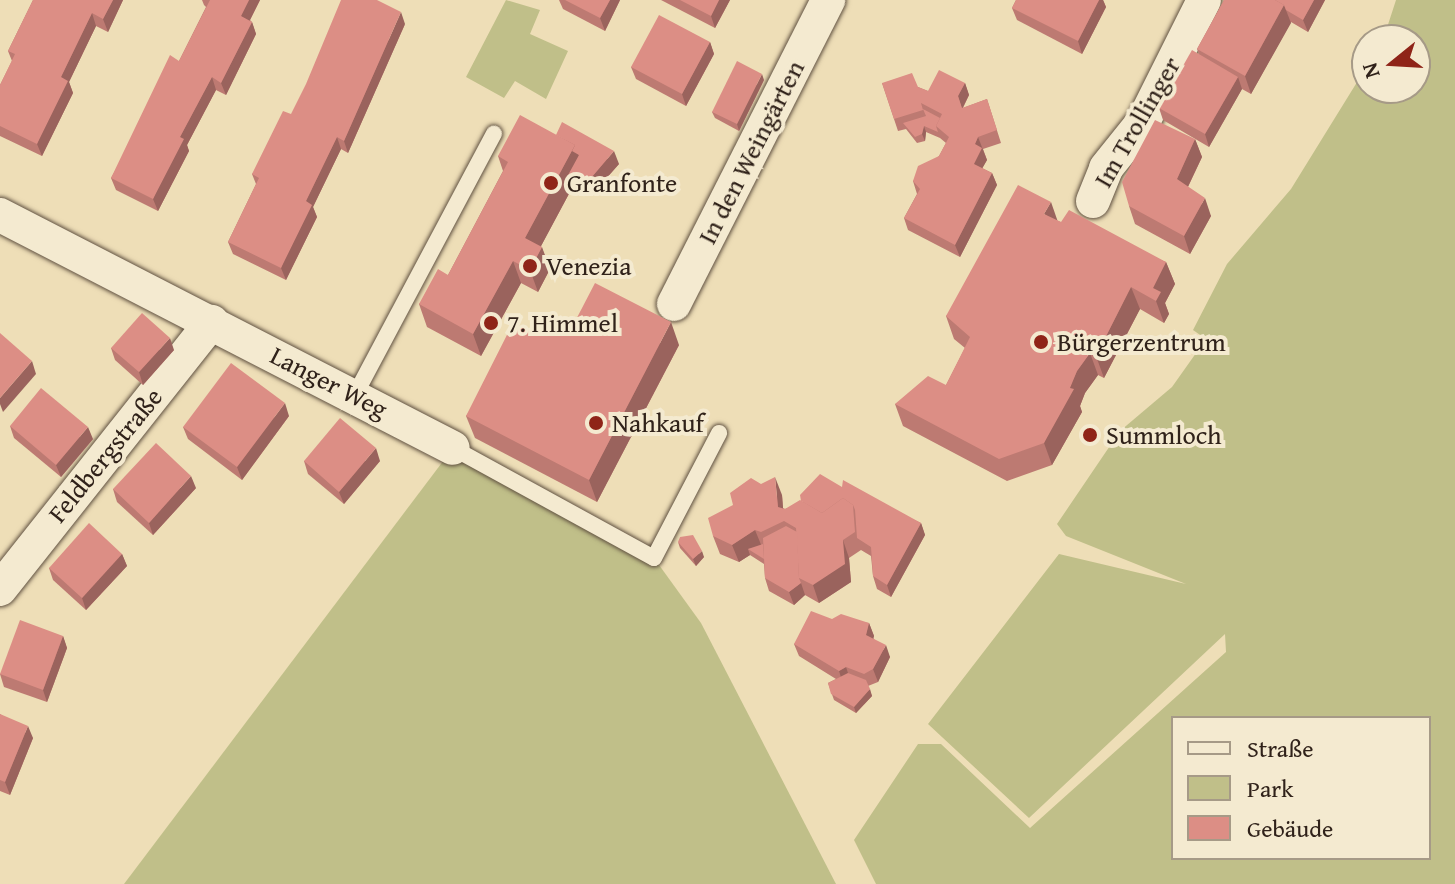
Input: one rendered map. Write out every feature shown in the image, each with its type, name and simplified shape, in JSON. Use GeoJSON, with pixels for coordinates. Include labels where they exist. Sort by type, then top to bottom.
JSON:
{"type":"FeatureCollection","features":[{"type":"Feature","properties":{"kind":"street","name":"In den Weingärten"},"geometry":{"type":"LineString","coordinates":[[674,304],[828,0]]}},
{"type":"Feature","properties":{"kind":"street","name":"Im Trollinger"},"geometry":{"type":"LineString","coordinates":[[1093,201],[1106,168],[1143,122],[1204,0]]}},
{"type":"Feature","properties":{"kind":"street","name":"Langer Weg"},"geometry":{"type":"LineString","coordinates":[[0,215],[453,448]]}},
{"type":"Feature","properties":{"kind":"street","name":"Feldbergstraße"},"geometry":{"type":"LineString","coordinates":[[0,589],[212,322]]}},
{"type":"Feature","properties":{"kind":"lane"},"geometry":{"type":"LineString","coordinates":[[355,395],[494,134]]}},
{"type":"Feature","properties":{"kind":"lane","name":"Langer Weg"},"geometry":{"type":"LineString","coordinates":[[453,448],[654,558],[719,433]]}},
{"type":"Feature","properties":{"kind":"green space"},"geometry":{"type":"Polygon","coordinates":[[[506,0],[540,10],[530,34],[568,51],[546,99],[515,81],[504,98],[466,77],[506,0]]]}},
{"type":"Feature","properties":{"kind":"green space"},"geometry":{"type":"Polygon","coordinates":[[[1396,0],[1455,0],[1455,884],[876,884],[854,840],[918,744],[941,744],[1030,828],[1226,652],[1225,634],[1029,818],[928,724],[1059,554],[1186,584],[1066,536],[1057,524],[1120,431],[1172,387],[1206,339],[1193,330],[1227,264],[1291,189],[1351,92],[1351,104],[1431,104],[1431,24],[1388,24],[1396,0]]]}},
{"type":"Feature","properties":{"kind":"green space"},"geometry":{"type":"Polygon","coordinates":[[[453,448],[654,558],[701,623],[836,884],[124,884],[453,448]]]}},
{"type":"Feature","properties":{"kind":"building"},"geometry":{"type":"Polygon","coordinates":[[[33,0],[113,0],[103,19],[92,13],[61,77],[68,81],[37,144],[0,126],[0,85],[15,54],[8,51],[33,0]]]}},
{"type":"Feature","properties":{"kind":"building"},"geometry":{"type":"Polygon","coordinates":[[[210,0],[249,0],[241,16],[252,22],[221,83],[212,77],[180,137],[184,139],[153,199],[111,178],[170,55],[179,61],[210,0]]]}},
{"type":"Feature","properties":{"kind":"building"},"geometry":{"type":"Polygon","coordinates":[[[341,0],[377,0],[401,12],[344,141],[337,137],[306,201],[312,205],[281,268],[228,242],[259,178],[252,174],[283,111],[291,114],[341,0]]]}},
{"type":"Feature","properties":{"kind":"building"},"geometry":{"type":"Polygon","coordinates":[[[565,0],[610,0],[600,18],[565,0]]]}},
{"type":"Feature","properties":{"kind":"building"},"geometry":{"type":"Polygon","coordinates":[[[680,0],[719,0],[711,16],[680,0]]]}},
{"type":"Feature","properties":{"kind":"building"},"geometry":{"type":"Polygon","coordinates":[[[1016,0],[1099,0],[1078,41],[1012,8],[1016,0]]]}},
{"type":"Feature","properties":{"kind":"building"},"geometry":{"type":"Polygon","coordinates":[[[1224,0],[1275,0],[1284,5],[1245,76],[1197,49],[1224,0]]]}},
{"type":"Feature","properties":{"kind":"building"},"geometry":{"type":"Polygon","coordinates":[[[1275,0],[1314,0],[1303,20],[1275,0]]]}},
{"type":"Feature","properties":{"kind":"building"},"geometry":{"type":"Polygon","coordinates":[[[659,15],[710,42],[682,94],[631,67],[659,15]]]}},
{"type":"Feature","properties":{"kind":"building"},"geometry":{"type":"Polygon","coordinates":[[[1192,50],[1238,77],[1205,134],[1159,108],[1192,50]]]}},
{"type":"Feature","properties":{"kind":"building"},"geometry":{"type":"Polygon","coordinates":[[[737,61],[762,74],[737,124],[712,112],[737,61]]]}},
{"type":"Feature","properties":{"kind":"building"},"geometry":{"type":"Polygon","coordinates":[[[939,70],[965,83],[958,96],[962,108],[987,99],[997,130],[978,137],[975,144],[982,148],[974,164],[992,173],[955,245],[904,218],[920,189],[913,181],[918,166],[939,156],[949,137],[936,126],[942,114],[921,103],[923,110],[894,119],[882,83],[912,73],[918,87],[928,91],[939,70]]]}},
{"type":"Feature","properties":{"kind":"building"},"geometry":{"type":"Polygon","coordinates":[[[923,109],[940,118],[936,126],[938,132],[924,126],[922,134],[915,137],[903,123],[926,116],[923,109]]]}},
{"type":"Feature","properties":{"kind":"building"},"geometry":{"type":"Polygon","coordinates":[[[520,115],[575,145],[525,238],[542,247],[530,270],[513,261],[473,334],[419,304],[438,269],[448,275],[508,162],[498,156],[520,115]]]}},
{"type":"Feature","properties":{"kind":"building"},"geometry":{"type":"Polygon","coordinates":[[[1155,120],[1195,139],[1177,179],[1205,198],[1184,236],[1129,206],[1122,182],[1155,120]]]}},
{"type":"Feature","properties":{"kind":"building"},"geometry":{"type":"Polygon","coordinates":[[[562,122],[614,151],[591,178],[567,177],[579,155],[572,151],[575,145],[556,135],[562,122]]]}},
{"type":"Feature","properties":{"kind":"building","name":"Bürgerzentrum"},"geometry":{"type":"Polygon","coordinates":[[[1018,185],[1051,202],[1044,214],[1061,222],[1069,210],[1166,262],[1153,288],[1161,292],[1156,301],[1131,287],[1096,356],[1090,353],[1077,371],[1070,388],[1074,389],[1044,443],[999,459],[895,404],[928,376],[946,385],[970,337],[946,316],[1018,185]]]}},
{"type":"Feature","properties":{"kind":"building"},"geometry":{"type":"Polygon","coordinates":[[[595,283],[671,322],[589,480],[466,416],[513,323],[529,331],[547,324],[568,335],[595,283]]]}},
{"type":"Feature","properties":{"kind":"building"},"geometry":{"type":"Polygon","coordinates":[[[142,313],[170,338],[139,372],[111,348],[142,313]]]}},
{"type":"Feature","properties":{"kind":"building"},"geometry":{"type":"Polygon","coordinates":[[[0,333],[32,361],[0,398],[0,333]]]}},
{"type":"Feature","properties":{"kind":"building"},"geometry":{"type":"Polygon","coordinates":[[[231,363],[285,403],[237,467],[183,427],[231,363]]]}},
{"type":"Feature","properties":{"kind":"building"},"geometry":{"type":"Polygon","coordinates":[[[41,388],[88,427],[56,465],[10,426],[41,388]]]}},
{"type":"Feature","properties":{"kind":"building"},"geometry":{"type":"Polygon","coordinates":[[[340,418],[376,448],[339,492],[304,461],[340,418]]]}},
{"type":"Feature","properties":{"kind":"building"},"geometry":{"type":"Polygon","coordinates":[[[156,443],[191,476],[149,523],[113,489],[156,443]]]}},
{"type":"Feature","properties":{"kind":"building"},"geometry":{"type":"Polygon","coordinates":[[[820,474],[842,487],[843,480],[921,523],[887,585],[873,576],[871,547],[857,538],[853,505],[843,498],[822,513],[801,501],[800,495],[820,474]]]}},
{"type":"Feature","properties":{"kind":"building"},"geometry":{"type":"Polygon","coordinates":[[[775,477],[778,507],[785,509],[800,500],[822,513],[843,498],[853,505],[855,532],[843,540],[845,564],[813,585],[799,578],[796,528],[784,521],[761,532],[755,530],[732,545],[713,536],[708,518],[733,505],[730,493],[751,478],[761,484],[775,477]]]}},
{"type":"Feature","properties":{"kind":"building"},"geometry":{"type":"Polygon","coordinates":[[[89,523],[122,554],[82,598],[49,568],[89,523]]]}},
{"type":"Feature","properties":{"kind":"building"},"geometry":{"type":"Polygon","coordinates":[[[786,526],[797,532],[801,583],[789,592],[765,578],[763,538],[786,526]]]}},
{"type":"Feature","properties":{"kind":"building"},"geometry":{"type":"Polygon","coordinates":[[[693,535],[702,551],[693,559],[678,542],[680,537],[693,535]]]}},
{"type":"Feature","properties":{"kind":"building"},"geometry":{"type":"Polygon","coordinates":[[[763,544],[764,559],[748,549],[763,544]]]}},
{"type":"Feature","properties":{"kind":"building"},"geometry":{"type":"Polygon","coordinates":[[[811,611],[832,619],[841,614],[869,623],[866,635],[886,645],[873,669],[864,674],[846,667],[839,671],[794,644],[811,611]]]}},
{"type":"Feature","properties":{"kind":"building"},"geometry":{"type":"Polygon","coordinates":[[[20,620],[63,636],[43,690],[0,674],[20,620]]]}},
{"type":"Feature","properties":{"kind":"building"},"geometry":{"type":"Polygon","coordinates":[[[848,673],[866,680],[870,689],[854,707],[831,694],[828,683],[848,673]]]}},
{"type":"Feature","properties":{"kind":"building"},"geometry":{"type":"Polygon","coordinates":[[[0,714],[28,726],[5,782],[0,780],[0,714]]]}},
{"type":"Feature","properties":{"kind":"place","name":"Granfonte"},"geometry":{"type":"Point","coordinates":[551,183]}},
{"type":"Feature","properties":{"kind":"place","name":"Venezia"},"geometry":{"type":"Point","coordinates":[530,266]}},
{"type":"Feature","properties":{"kind":"place","name":"7. Himmel"},"geometry":{"type":"Point","coordinates":[491,323]}},
{"type":"Feature","properties":{"kind":"place","name":"Bürgerzentrum"},"geometry":{"type":"Point","coordinates":[1041,342]}},
{"type":"Feature","properties":{"kind":"place","name":"Nahkauf"},"geometry":{"type":"Point","coordinates":[596,423]}},
{"type":"Feature","properties":{"kind":"place","name":"Summloch"},"geometry":{"type":"Point","coordinates":[1090,435]}}]}
